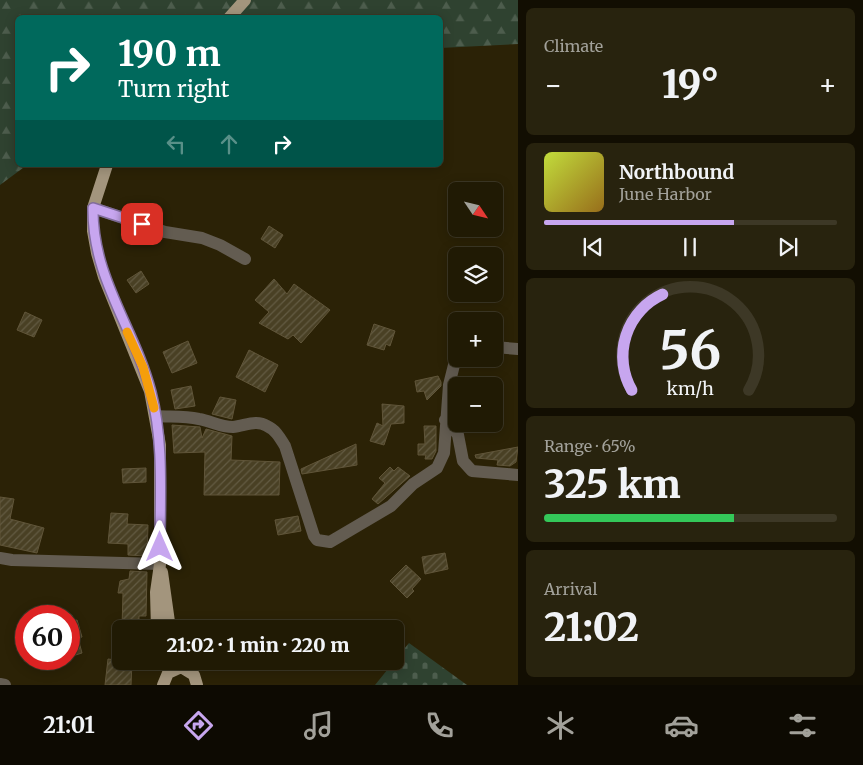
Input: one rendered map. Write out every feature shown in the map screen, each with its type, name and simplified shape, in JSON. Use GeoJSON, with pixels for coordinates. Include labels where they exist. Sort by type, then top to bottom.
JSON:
{"type":"FeatureCollection","features":[{"type":"Feature","properties":{"kind":"main road"},"geometry":{"type":"LineString","coordinates":[[232,15],[245,0]]}},
{"type":"Feature","properties":{"kind":"main road"},"geometry":{"type":"LineString","coordinates":[[106,167],[93,208],[93,231],[99,261],[114,304],[143,367],[156,416],[161,474],[160,564],[156,592],[157,620]]}},
{"type":"Feature","properties":{"kind":"main road"},"geometry":{"type":"LineString","coordinates":[[160,564],[169,620]]}},
{"type":"Feature","properties":{"kind":"main road"},"geometry":{"type":"LineString","coordinates":[[164,681],[171,670]]}},
{"type":"Feature","properties":{"kind":"main road"},"geometry":{"type":"LineString","coordinates":[[189,670],[194,675],[197,685]]}},
{"type":"Feature","properties":{"kind":"street"},"geometry":{"type":"LineString","coordinates":[[93,208],[165,232],[202,238],[220,245],[245,259]]}},
{"type":"Feature","properties":{"kind":"street"},"geometry":{"type":"LineString","coordinates":[[503,348],[518,349]]}},
{"type":"Feature","properties":{"kind":"street"},"geometry":{"type":"LineString","coordinates":[[156,416],[181,416],[201,419],[221,426],[234,427],[253,422],[267,425],[277,433],[285,446],[314,536],[325,542],[342,536],[391,506],[413,484],[437,468],[444,453],[449,385],[454,367]]}},
{"type":"Feature","properties":{"kind":"street"},"geometry":{"type":"LineString","coordinates":[[446,420],[450,422],[458,435],[463,461],[472,471],[518,476]]}},
{"type":"Feature","properties":{"kind":"street"},"geometry":{"type":"LineString","coordinates":[[0,558],[12,560],[160,564]]}},
{"type":"Feature","properties":{"kind":"street"},"geometry":{"type":"LineString","coordinates":[[0,684],[5,685]]}},
{"type":"Feature","properties":{"kind":"green space"},"geometry":{"type":"Polygon","coordinates":[[[0,0],[518,0],[518,44],[443,48],[443,15],[15,15],[15,167],[24,167],[0,185],[0,0]]]}},
{"type":"Feature","properties":{"kind":"green space"},"geometry":{"type":"Polygon","coordinates":[[[409,643],[467,685],[375,685],[387,670],[404,670],[404,649],[409,643]]]}},
{"type":"Feature","properties":{"kind":"building"},"geometry":{"type":"Polygon","coordinates":[[[269,226],[283,235],[275,248],[261,239],[269,226]]]}},
{"type":"Feature","properties":{"kind":"building"},"geometry":{"type":"Polygon","coordinates":[[[141,271],[149,284],[136,293],[127,280],[141,271]]]}},
{"type":"Feature","properties":{"kind":"building"},"geometry":{"type":"Polygon","coordinates":[[[274,279],[287,294],[294,284],[330,310],[301,343],[293,335],[288,339],[259,323],[269,312],[255,300],[274,279]]]}},
{"type":"Feature","properties":{"kind":"building"},"geometry":{"type":"Polygon","coordinates":[[[25,312],[42,320],[34,337],[17,330],[25,312]]]}},
{"type":"Feature","properties":{"kind":"building"},"geometry":{"type":"Polygon","coordinates":[[[374,324],[395,331],[390,346],[386,344],[384,350],[367,345],[374,324]]]}},
{"type":"Feature","properties":{"kind":"building"},"geometry":{"type":"Polygon","coordinates":[[[188,341],[197,363],[172,373],[163,352],[188,341]]]}},
{"type":"Feature","properties":{"kind":"building"},"geometry":{"type":"Polygon","coordinates":[[[249,350],[278,365],[265,392],[236,377],[249,350]]]}},
{"type":"Feature","properties":{"kind":"building"},"geometry":{"type":"Polygon","coordinates":[[[438,376],[441,386],[427,400],[424,391],[417,392],[415,381],[438,376]]]}},
{"type":"Feature","properties":{"kind":"building"},"geometry":{"type":"Polygon","coordinates":[[[191,386],[195,406],[175,409],[171,390],[191,386]]]}},
{"type":"Feature","properties":{"kind":"building"},"geometry":{"type":"Polygon","coordinates":[[[220,397],[236,400],[232,419],[212,414],[220,397]]]}},
{"type":"Feature","properties":{"kind":"building"},"geometry":{"type":"Polygon","coordinates":[[[382,404],[404,406],[404,423],[391,424],[384,445],[370,441],[377,423],[383,426],[382,404]]]}},
{"type":"Feature","properties":{"kind":"building"},"geometry":{"type":"Polygon","coordinates":[[[172,425],[200,427],[202,438],[206,429],[232,436],[231,460],[280,462],[279,495],[204,495],[205,452],[174,453],[172,425]]]}},
{"type":"Feature","properties":{"kind":"building"},"geometry":{"type":"Polygon","coordinates":[[[424,426],[436,426],[436,451],[432,459],[425,459],[426,455],[418,455],[418,444],[425,444],[424,426]]]}},
{"type":"Feature","properties":{"kind":"building"},"geometry":{"type":"Polygon","coordinates":[[[356,444],[357,465],[302,474],[301,469],[356,444]]]}},
{"type":"Feature","properties":{"kind":"building"},"geometry":{"type":"Polygon","coordinates":[[[518,447],[516,462],[510,466],[497,465],[498,460],[476,458],[475,455],[518,447]]]}},
{"type":"Feature","properties":{"kind":"building"},"geometry":{"type":"Polygon","coordinates":[[[390,467],[394,471],[398,467],[410,476],[378,504],[372,499],[385,483],[379,478],[390,467]]]}},
{"type":"Feature","properties":{"kind":"building"},"geometry":{"type":"Polygon","coordinates":[[[146,468],[146,482],[123,483],[122,469],[146,468]]]}},
{"type":"Feature","properties":{"kind":"building"},"geometry":{"type":"Polygon","coordinates":[[[0,497],[14,499],[10,519],[44,528],[37,553],[0,545],[0,497]]]}},
{"type":"Feature","properties":{"kind":"building"},"geometry":{"type":"Polygon","coordinates":[[[111,513],[128,514],[127,524],[148,525],[147,556],[128,555],[128,544],[108,543],[111,513]]]}},
{"type":"Feature","properties":{"kind":"building"},"geometry":{"type":"Polygon","coordinates":[[[298,516],[301,531],[278,535],[275,520],[298,516]]]}},
{"type":"Feature","properties":{"kind":"building"},"geometry":{"type":"Polygon","coordinates":[[[445,553],[448,569],[425,574],[422,557],[445,553]]]}},
{"type":"Feature","properties":{"kind":"building"},"geometry":{"type":"Polygon","coordinates":[[[406,565],[421,579],[407,598],[390,581],[406,565]]]}},
{"type":"Feature","properties":{"kind":"building"},"geometry":{"type":"Polygon","coordinates":[[[130,571],[147,572],[146,616],[139,616],[139,620],[122,620],[123,593],[118,593],[120,581],[129,579],[130,571]]]}},
{"type":"Feature","properties":{"kind":"building"},"geometry":{"type":"Polygon","coordinates":[[[108,659],[112,660],[112,670],[132,670],[131,685],[105,685],[108,659]]]}},
{"type":"Feature","properties":{"kind":"slow traffic"},"geometry":{"type":"LineString","coordinates":[[127,332],[143,367],[154,408]]}},
{"type":"Feature","properties":{"kind":"route"},"geometry":{"type":"LineString","coordinates":[[142,224],[93,208],[93,231],[100,265],[114,304],[143,367],[156,416],[160,444],[161,474],[160,547]]}}]}
